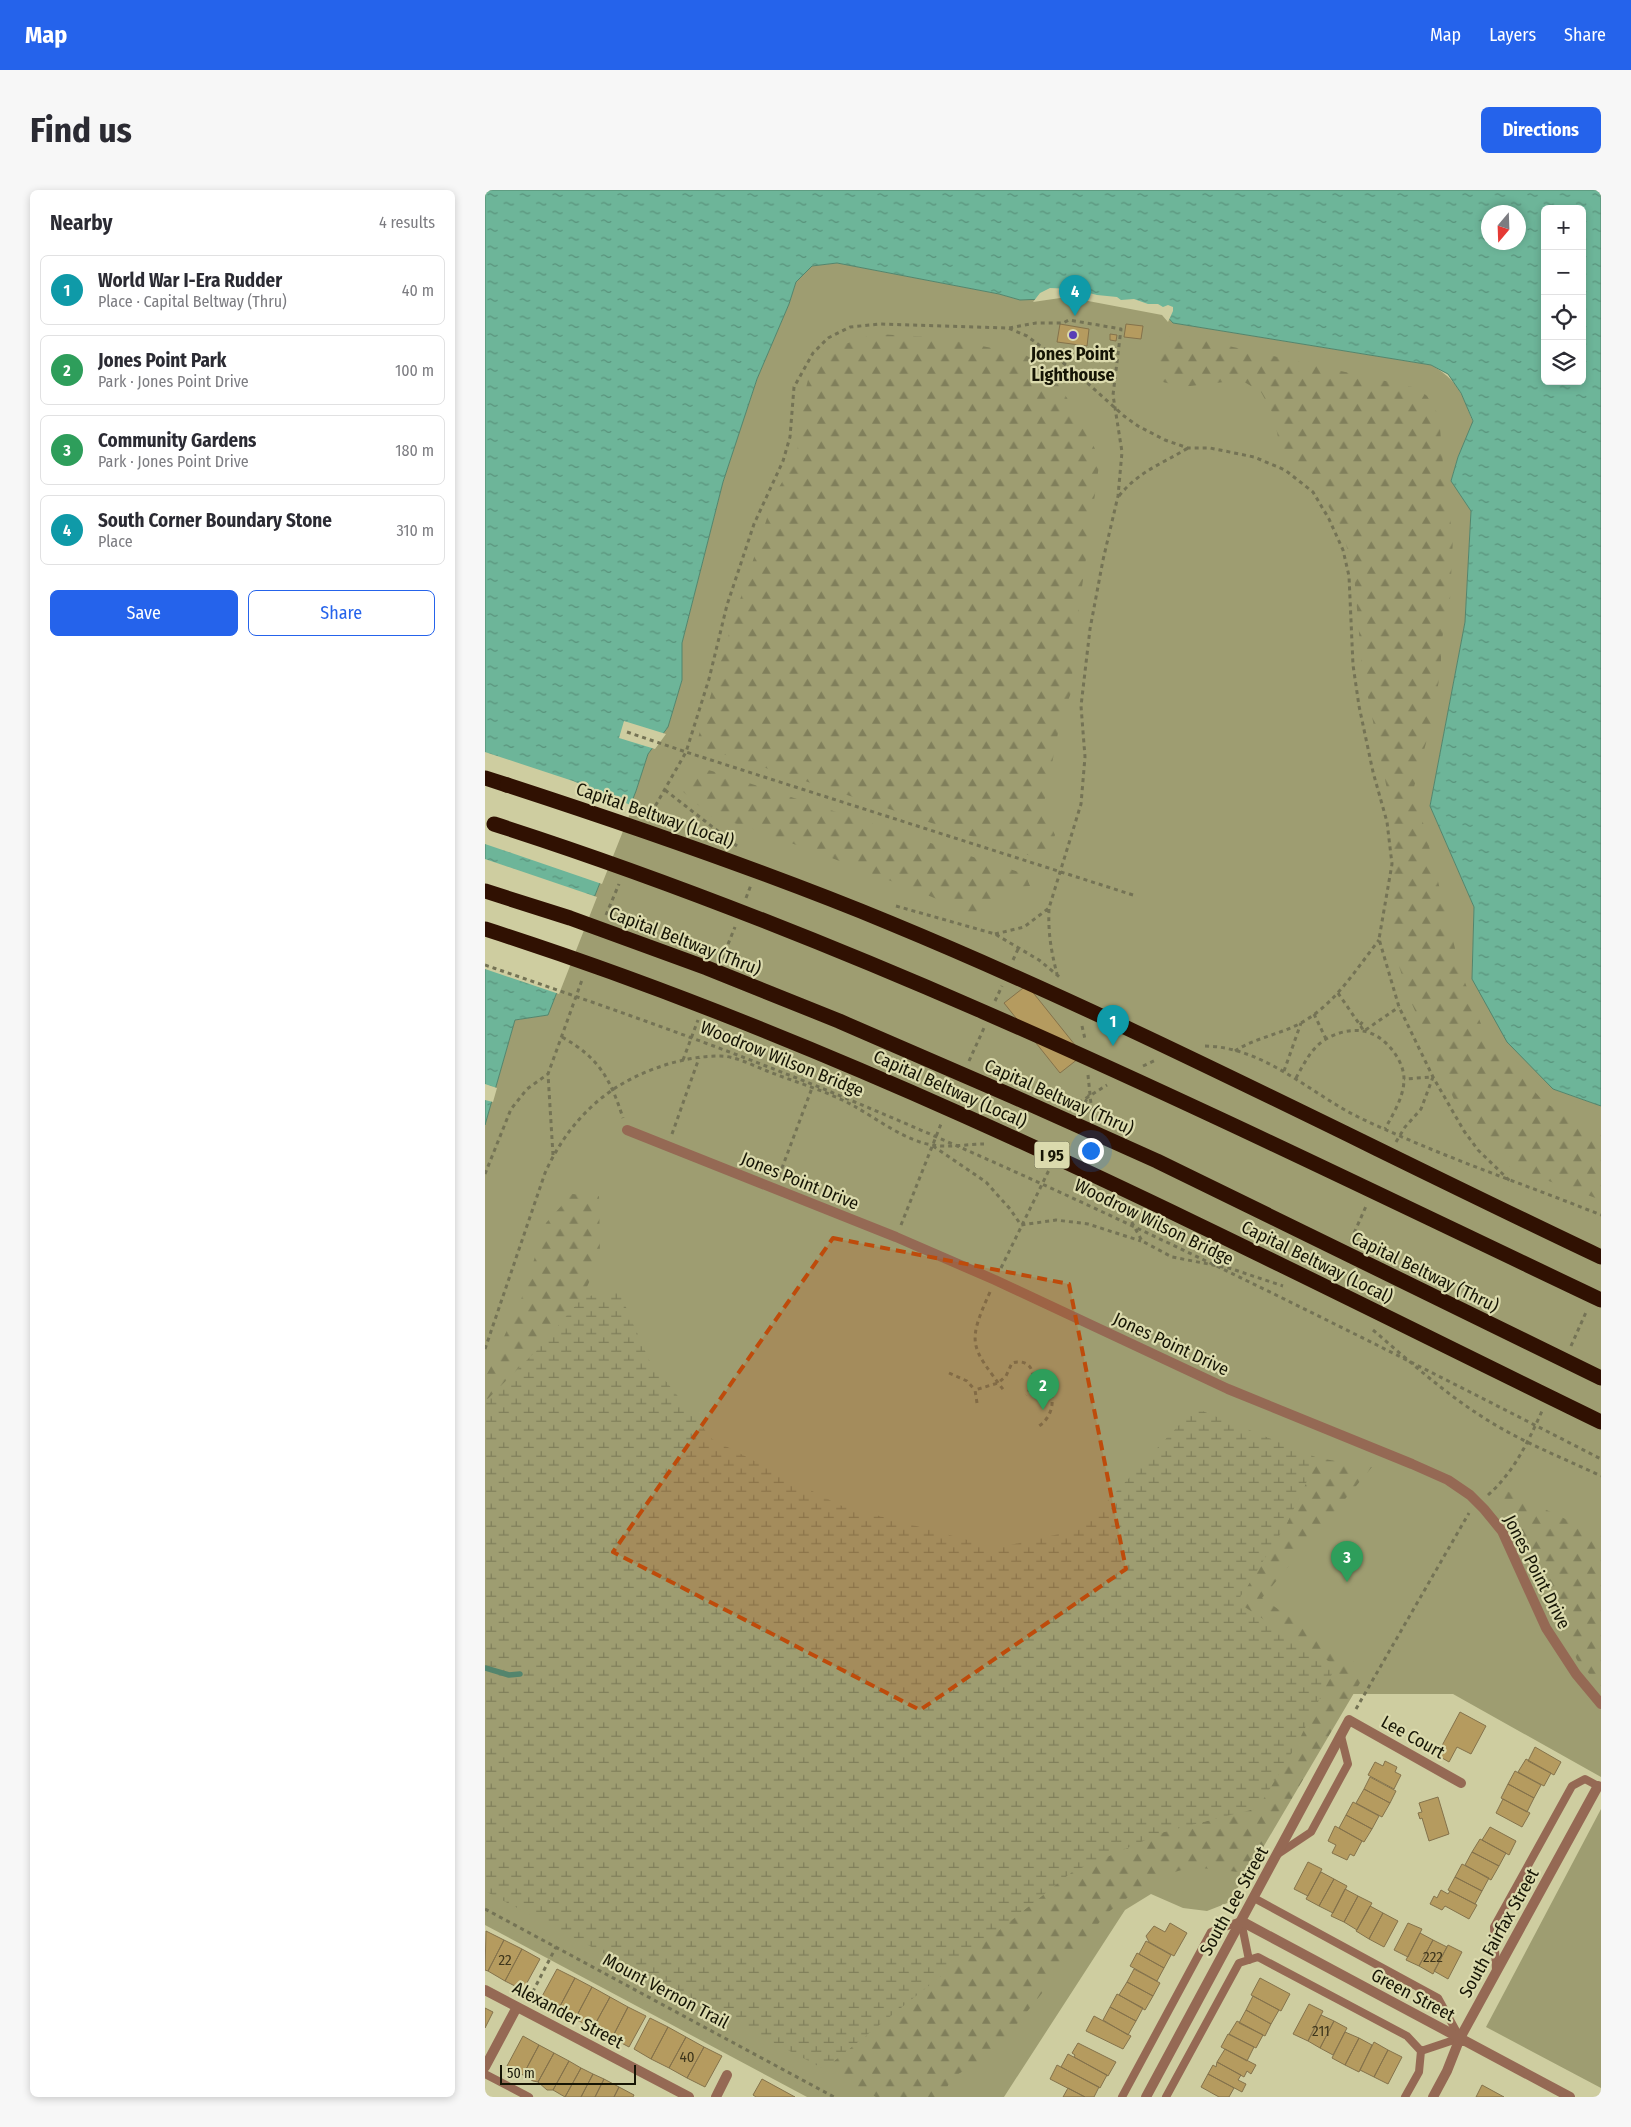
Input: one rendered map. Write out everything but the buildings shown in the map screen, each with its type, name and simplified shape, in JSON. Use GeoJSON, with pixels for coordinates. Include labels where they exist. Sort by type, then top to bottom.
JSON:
{"type":"FeatureCollection","features":[{"type":"Feature","properties":{"kind":"highway","name":"Capital Beltway (Local)"},"geometry":{"type":"LineString","coordinates":[[485,778],[601,815],[729,861],[890,923],[1040,988],[1212,1068],[1601,1257]]}},
{"type":"Feature","properties":{"kind":"highway"},"geometry":{"type":"LineString","coordinates":[[485,821],[621,866],[729,906],[923,985],[1183,1101],[1601,1300]]}},
{"type":"Feature","properties":{"kind":"highway","name":"Capital Beltway (Thru)"},"geometry":{"type":"LineString","coordinates":[[485,891],[570,918],[707,968],[839,1021],[1003,1092],[1157,1162],[1601,1378]]}},
{"type":"Feature","properties":{"kind":"highway","name":"Capital Beltway (Local)"},"geometry":{"type":"LineString","coordinates":[[485,929],[692,1002],[850,1065],[1003,1132],[1601,1422]]}},
{"type":"Feature","properties":{"kind":"street","name":"Jones Point Drive"},"geometry":{"type":"LineString","coordinates":[[627,1130],[896,1237],[995,1280],[1229,1389],[1418,1466],[1459,1487],[1484,1509],[1502,1531],[1546,1628],[1576,1674],[1601,1704]]}},
{"type":"Feature","properties":{"kind":"street","name":"South Lee Street"},"geometry":{"type":"LineString","coordinates":[[1145,2097],[1349,1720]]}},
{"type":"Feature","properties":{"kind":"street","name":"Lee Court"},"geometry":{"type":"LineString","coordinates":[[1349,1720],[1461,1783]]}},
{"type":"Feature","properties":{"kind":"street","name":"South Fairfax Street"},"geometry":{"type":"LineString","coordinates":[[1433,2097],[1447,2072],[1460,2038],[1598,1786]]}},
{"type":"Feature","properties":{"kind":"street","name":"Green Street"},"geometry":{"type":"LineString","coordinates":[[1241,1921],[1570,2097]]}},
{"type":"Feature","properties":{"kind":"street","name":"Alexander Street"},"geometry":{"type":"LineString","coordinates":[[485,1990],[689,2097]]}},
{"type":"Feature","properties":{"kind":"street"},"geometry":{"type":"LineString","coordinates":[[485,2067],[517,2007]]}},
{"type":"Feature","properties":{"kind":"street"},"geometry":{"type":"LineString","coordinates":[[715,2097],[727,2074]]}},
{"type":"Feature","properties":{"kind":"lane"},"geometry":{"type":"LineString","coordinates":[[1278,1854],[1311,1832],[1348,1764],[1341,1736]]}},
{"type":"Feature","properties":{"kind":"lane"},"geometry":{"type":"LineString","coordinates":[[1496,1971],[1494,1927],[1572,1786],[1585,1779],[1598,1786]]}},
{"type":"Feature","properties":{"kind":"lane"},"geometry":{"type":"LineString","coordinates":[[1254,1898],[1438,1998],[1460,2038],[1421,2051]]}},
{"type":"Feature","properties":{"kind":"lane"},"geometry":{"type":"LineString","coordinates":[[1122,2097],[1211,1932],[1241,1921],[1249,1960]]}},
{"type":"Feature","properties":{"kind":"lane"},"geometry":{"type":"LineString","coordinates":[[1166,2097],[1239,1963],[1258,1957],[1407,2036],[1421,2051],[1419,2072],[1405,2097]]}},
{"type":"Feature","properties":{"kind":"lane"},"geometry":{"type":"LineString","coordinates":[[485,2074],[529,2097]]}},
{"type":"Feature","properties":{"kind":"path"},"geometry":{"type":"LineString","coordinates":[[646,824],[686,752],[709,679],[727,605],[753,524],[783,461],[790,437],[794,387],[813,353],[828,338],[850,327],[880,324],[1008,328],[1036,323],[1063,323],[1069,320],[1121,329],[1113,395],[1122,452],[1118,496],[1090,629],[1082,696],[1085,757],[1081,804],[1049,908],[1050,948],[1057,975]]}},
{"type":"Feature","properties":{"kind":"path"},"geometry":{"type":"LineString","coordinates":[[1008,328],[1027,336],[1074,371],[1138,426],[1165,440],[1188,448],[1210,448],[1254,457],[1285,470],[1313,492],[1329,519],[1343,550],[1349,576],[1353,665],[1359,706],[1373,772],[1387,822],[1392,864],[1379,939],[1399,1007],[1433,1078],[1464,1131],[1478,1150],[1511,1182]]}},
{"type":"Feature","properties":{"kind":"path"},"geometry":{"type":"LineString","coordinates":[[1118,496],[1130,482],[1148,469],[1188,448]]}},
{"type":"Feature","properties":{"kind":"path"},"geometry":{"type":"LineString","coordinates":[[627,732],[1133,895]]}},
{"type":"Feature","properties":{"kind":"path"},"geometry":{"type":"LineString","coordinates":[[604,919],[623,875]]}},
{"type":"Feature","properties":{"kind":"path"},"geometry":{"type":"LineString","coordinates":[[995,934],[1024,927],[1049,908]]}},
{"type":"Feature","properties":{"kind":"path"},"geometry":{"type":"LineString","coordinates":[[1235,1051],[1244,1045],[1301,1023],[1314,1014],[1338,993],[1379,939]]}},
{"type":"Feature","properties":{"kind":"path"},"geometry":{"type":"LineString","coordinates":[[1011,965],[1019,947]]}},
{"type":"Feature","properties":{"kind":"path","name":"Woodrow Wilson Bridge"},"geometry":{"type":"LineString","coordinates":[[485,965],[686,1036],[828,1091],[986,1158],[1125,1221],[1463,1388],[1601,1459]]}},
{"type":"Feature","properties":{"kind":"path"},"geometry":{"type":"LineString","coordinates":[[553,1155],[548,1074],[585,974]]}},
{"type":"Feature","properties":{"kind":"path"},"geometry":{"type":"LineString","coordinates":[[991,1010],[1003,983]]}},
{"type":"Feature","properties":{"kind":"path"},"geometry":{"type":"LineString","coordinates":[[1338,993],[1364,1031]]}},
{"type":"Feature","properties":{"kind":"path"},"geometry":{"type":"LineString","coordinates":[[1364,1031],[1399,1007]]}},
{"type":"Feature","properties":{"kind":"path"},"geometry":{"type":"LineString","coordinates":[[1314,1014],[1326,1039]]}},
{"type":"Feature","properties":{"kind":"path"},"geometry":{"type":"LineString","coordinates":[[968,1064],[987,1019]]}},
{"type":"Feature","properties":{"kind":"path"},"geometry":{"type":"LineString","coordinates":[[1360,1025],[1363,1020]]}},
{"type":"Feature","properties":{"kind":"path"},"geometry":{"type":"LineString","coordinates":[[1284,1071],[1301,1023]]}},
{"type":"Feature","properties":{"kind":"path"},"geometry":{"type":"LineString","coordinates":[[1296,1078],[1310,1054],[1326,1039],[1349,1031],[1364,1031],[1382,1040],[1392,1049],[1401,1062],[1404,1079],[1400,1101],[1385,1129]]}},
{"type":"Feature","properties":{"kind":"path"},"geometry":{"type":"LineString","coordinates":[[562,1037],[582,1049],[601,1069],[613,1089],[627,1130]]}},
{"type":"Feature","properties":{"kind":"path"},"geometry":{"type":"LineString","coordinates":[[668,1146],[699,1058]]}},
{"type":"Feature","properties":{"kind":"path"},"geometry":{"type":"LineString","coordinates":[[485,1174],[511,1109],[527,1090],[548,1074]]}},
{"type":"Feature","properties":{"kind":"path"},"geometry":{"type":"LineString","coordinates":[[1404,1079],[1433,1078]]}},
{"type":"Feature","properties":{"kind":"path"},"geometry":{"type":"LineString","coordinates":[[774,1188],[812,1088]]}},
{"type":"Feature","properties":{"kind":"path"},"geometry":{"type":"LineString","coordinates":[[1080,1112],[1089,1094]]}},
{"type":"Feature","properties":{"kind":"path"},"geometry":{"type":"LineString","coordinates":[[896,1237],[944,1118]]}},
{"type":"Feature","properties":{"kind":"path"},"geometry":{"type":"LineString","coordinates":[[932,1145],[986,1182],[1021,1225]]}},
{"type":"Feature","properties":{"kind":"path"},"geometry":{"type":"LineString","coordinates":[[1005,1392],[979,1357],[975,1343],[979,1317],[1021,1225],[1053,1164]]}},
{"type":"Feature","properties":{"kind":"path"},"geometry":{"type":"LineString","coordinates":[[1021,1225],[1057,1220],[1088,1224],[1142,1241]]}},
{"type":"Feature","properties":{"kind":"path"},"geometry":{"type":"LineString","coordinates":[[975,1390],[998,1383],[1006,1376],[1012,1363],[1019,1361],[1030,1366],[1033,1380],[1026,1395]]}},
{"type":"Feature","properties":{"kind":"path"},"geometry":{"type":"LineString","coordinates":[[949,1373],[955,1374],[967,1381],[975,1390],[975,1401],[977,1403]]}},
{"type":"Feature","properties":{"kind":"path"},"geometry":{"type":"LineString","coordinates":[[1033,1380],[1047,1384],[1051,1391],[1052,1402],[1049,1412],[1039,1426]]}},
{"type":"Feature","properties":{"kind":"path","name":"Mount Vernon Trail"},"geometry":{"type":"LineString","coordinates":[[485,1908],[834,2097]]}},
{"type":"Feature","properties":{"kind":"path"},"geometry":{"type":"LineString","coordinates":[[529,1999],[556,1947]]}},
{"type":"Feature","properties":{"kind":"highlighted area"},"geometry":{"type":"Polygon","coordinates":[[[833,1238],[1069,1284],[1126,1569],[920,1710],[613,1552],[833,1238]]]}},
{"type":"Feature","properties":{"kind":"green space"},"geometry":{"type":"Polygon","coordinates":[[[837,263],[999,294],[1020,300],[1067,295],[1164,313],[1173,323],[1431,365],[1453,382],[1462,396],[1473,422],[1458,457],[1451,481],[1471,511],[1465,622],[1430,806],[1474,907],[1472,979],[1553,1089],[1601,1106],[1601,1777],[1453,1694],[1344,1694],[1230,1902],[1207,1911],[1183,1908],[1151,1894],[1125,1910],[1004,2097],[807,2097],[485,1925],[485,1125],[515,1020],[548,1015],[636,791],[648,754],[668,727],[682,680],[682,643],[723,482],[757,379],[789,304],[796,282],[812,266],[837,263]]]}},
{"type":"Feature","properties":{"kind":"green space"},"geometry":{"type":"Polygon","coordinates":[[[874,334],[935,337],[1023,354],[1045,365],[1069,401],[1100,458],[1075,637],[1071,693],[1061,718],[1043,809],[1055,835],[1046,861],[696,745],[731,627],[775,494],[797,457],[800,411],[808,380],[822,360],[842,345],[874,334]]]}},
{"type":"Feature","properties":{"kind":"green space"},"geometry":{"type":"Polygon","coordinates":[[[1175,334],[1417,388],[1427,396],[1439,416],[1445,488],[1453,537],[1450,599],[1441,644],[1441,668],[1432,721],[1414,787],[1461,972],[1481,1024],[1507,1061],[1545,1103],[1601,1133],[1601,1200],[1510,1167],[1485,1144],[1456,1104],[1412,1004],[1392,946],[1394,823],[1362,668],[1354,574],[1341,526],[1315,486],[1283,460],[1273,414],[1261,392],[1241,380],[1182,387],[1163,382],[1154,365],[1158,342],[1175,334]]]}},
{"type":"Feature","properties":{"kind":"green space"},"geometry":{"type":"Polygon","coordinates":[[[695,767],[1025,874],[1030,886],[1003,892],[979,912],[972,915],[932,897],[824,855],[711,816],[681,790],[695,767]]]}},
{"type":"Feature","properties":{"kind":"green space"},"geometry":{"type":"Polygon","coordinates":[[[572,1194],[599,1196],[600,1258],[582,1298],[537,1350],[485,1402],[485,1378],[521,1300],[546,1223],[572,1194]]]}},
{"type":"Feature","properties":{"kind":"green space"},"geometry":{"type":"Polygon","coordinates":[[[618,1289],[649,1360],[712,1439],[839,1505],[997,1548],[1081,1529],[1195,1408],[1318,1458],[1286,1525],[1237,1602],[1336,1666],[1296,1746],[1258,1808],[1164,1832],[1072,1872],[824,2069],[485,1891],[485,1402],[537,1350],[582,1298],[618,1289]]]}},
{"type":"Feature","properties":{"kind":"green space"},"geometry":{"type":"Polygon","coordinates":[[[1318,1458],[1372,1467],[1262,1598],[1367,1671],[1248,1873],[1192,1867],[1154,1878],[1107,1913],[995,2051],[952,2078],[942,2097],[876,2097],[824,2069],[1072,1872],[1164,1832],[1258,1808],[1237,1603],[1286,1525],[1318,1458]]]}},
{"type":"Feature","properties":{"kind":"green space"},"geometry":{"type":"Polygon","coordinates":[[[1507,1491],[1601,1536],[1601,1687],[1577,1660],[1547,1598],[1499,1512],[1507,1491]]]}},
{"type":"Feature","properties":{"kind":"green space"},"geometry":{"type":"Polygon","coordinates":[[[1601,1809],[1601,2088],[1486,2027],[1601,1809]]]}},
{"type":"Feature","properties":{"kind":"water"},"geometry":{"type":"Polygon","coordinates":[[[485,190],[1601,190],[1601,1106],[1553,1089],[1507,1042],[1472,979],[1474,907],[1430,806],[1465,622],[1471,511],[1451,481],[1458,457],[1473,421],[1461,393],[1448,374],[1431,365],[1173,323],[1164,313],[1067,295],[1045,299],[1020,300],[999,294],[837,263],[812,266],[796,282],[789,304],[757,379],[723,482],[682,643],[682,680],[668,727],[648,754],[636,791],[548,1015],[515,1020],[485,1125],[485,190]]]}},
{"type":"Feature","properties":{"kind":"pier"},"geometry":{"type":"Polygon","coordinates":[[[1050,288],[1074,289],[1097,295],[1117,297],[1121,300],[1134,299],[1148,304],[1158,304],[1163,307],[1168,305],[1173,307],[1173,311],[1168,322],[1162,315],[1067,297],[1033,302],[1040,293],[1050,288]]]}},
{"type":"Feature","properties":{"kind":"pier"},"geometry":{"type":"Polygon","coordinates":[[[624,721],[666,734],[655,749],[619,738],[624,721]]]}},
{"type":"Feature","properties":{"kind":"pier"},"geometry":{"type":"Polygon","coordinates":[[[485,752],[573,781],[633,806],[602,884],[485,844],[485,752]]]}},
{"type":"Feature","properties":{"kind":"pier"},"geometry":{"type":"Polygon","coordinates":[[[485,859],[597,897],[559,994],[485,969],[485,859]]]}},
{"type":"Feature","properties":{"kind":"pier"},"geometry":{"type":"Polygon","coordinates":[[[485,1084],[497,1088],[493,1102],[485,1100],[485,1084]]]}},
{"type":"Feature","properties":{"kind":"waterway"},"geometry":{"type":"LineString","coordinates":[[485,1668],[509,1675],[520,1674]]}},
{"type":"Feature","properties":{"kind":"place","name":"South Corner Boundary Stone"},"geometry":{"type":"Point","coordinates":[1075,316]}},
{"type":"Feature","properties":{"kind":"place","name":"Jones Point Lighthouse"},"geometry":{"type":"Point","coordinates":[1073,335]}},
{"type":"Feature","properties":{"kind":"place","name":"World War I-Era Rudder"},"geometry":{"type":"Point","coordinates":[1113,1046]}},
{"type":"Feature","properties":{"kind":"place","name":"Jones Point Park"},"geometry":{"type":"Point","coordinates":[1043,1410]}},
{"type":"Feature","properties":{"kind":"place","name":"Community Gardens"},"geometry":{"type":"Point","coordinates":[1347,1582]}}]}
